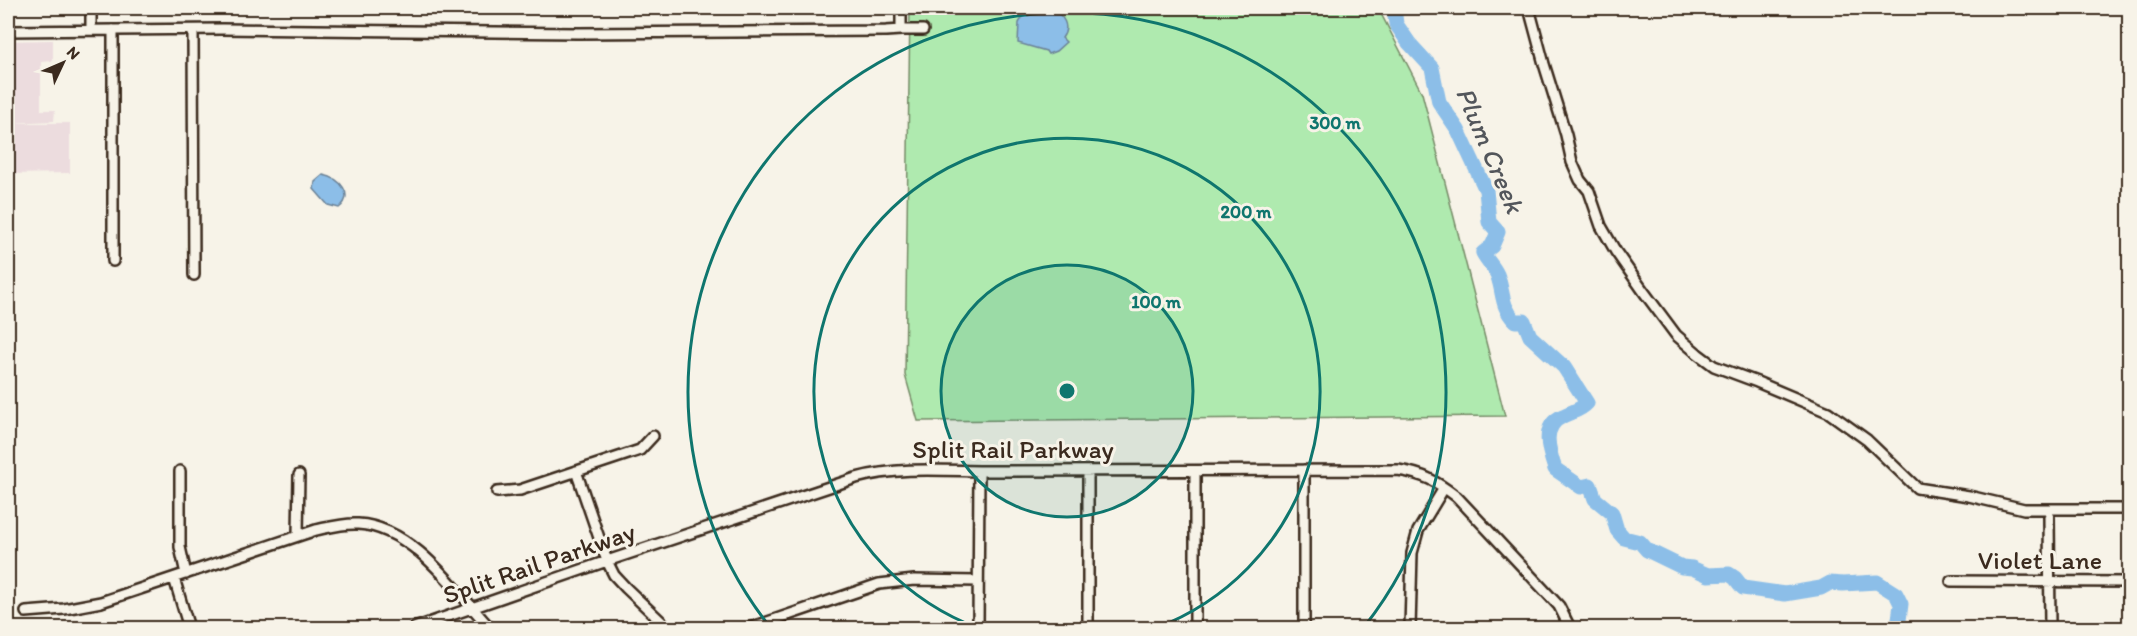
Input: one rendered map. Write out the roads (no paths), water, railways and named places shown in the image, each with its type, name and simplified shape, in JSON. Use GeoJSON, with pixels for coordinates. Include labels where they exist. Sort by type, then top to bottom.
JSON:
{"type":"FeatureCollection","features":[{"type":"Feature","properties":{"kind":"street"},"geometry":{"type":"LineString","coordinates":[[91,8],[91,29]]}},
{"type":"Feature","properties":{"kind":"street"},"geometry":{"type":"LineString","coordinates":[[901,8],[901,30]]}},
{"type":"Feature","properties":{"kind":"street"},"geometry":{"type":"LineString","coordinates":[[1529,8],[1572,162],[1580,180],[1589,191],[1601,226],[1644,292],[1676,334],[1698,354],[1714,366],[1828,412],[1867,440],[1917,488],[1969,496],[2024,509],[2130,509]]}},
{"type":"Feature","properties":{"kind":"street"},"geometry":{"type":"LineString","coordinates":[[8,31],[234,29],[578,33],[923,30]]}},
{"type":"Feature","properties":{"kind":"street"},"geometry":{"type":"LineString","coordinates":[[113,30],[113,261]]}},
{"type":"Feature","properties":{"kind":"street"},"geometry":{"type":"LineString","coordinates":[[193,30],[194,275]]}},
{"type":"Feature","properties":{"kind":"street"},"geometry":{"type":"LineString","coordinates":[[497,492],[520,490],[640,450],[653,436]]}},
{"type":"Feature","properties":{"kind":"street","name":"Split Rail Parkway"},"geometry":{"type":"LineString","coordinates":[[414,628],[607,561],[878,472],[916,469],[979,471],[1398,470],[1420,474],[1457,497],[1546,590],[1559,606],[1570,628]]}},
{"type":"Feature","properties":{"kind":"street"},"geometry":{"type":"LineString","coordinates":[[1304,470],[1304,628]]}},
{"type":"Feature","properties":{"kind":"street"},"geometry":{"type":"LineString","coordinates":[[180,471],[180,548],[186,574]]}},
{"type":"Feature","properties":{"kind":"street"},"geometry":{"type":"LineString","coordinates":[[576,471],[607,561],[614,574],[668,628]]}},
{"type":"Feature","properties":{"kind":"street"},"geometry":{"type":"LineString","coordinates":[[978,628],[979,471]]}},
{"type":"Feature","properties":{"kind":"street"},"geometry":{"type":"LineString","coordinates":[[1088,471],[1088,628]]}},
{"type":"Feature","properties":{"kind":"street"},"geometry":{"type":"LineString","coordinates":[[1195,471],[1195,628]]}},
{"type":"Feature","properties":{"kind":"street"},"geometry":{"type":"LineString","coordinates":[[298,535],[299,475]]}},
{"type":"Feature","properties":{"kind":"street"},"geometry":{"type":"LineString","coordinates":[[1410,628],[1412,553],[1418,531],[1444,488]]}},
{"type":"Feature","properties":{"kind":"street"},"geometry":{"type":"LineString","coordinates":[[2049,517],[2050,628]]}},
{"type":"Feature","properties":{"kind":"street"},"geometry":{"type":"LineString","coordinates":[[26,612],[81,607],[298,535],[338,525],[359,524],[397,535],[418,550],[490,628]]}},
{"type":"Feature","properties":{"kind":"street"},"geometry":{"type":"LineString","coordinates":[[174,578],[189,628]]}},
{"type":"Feature","properties":{"kind":"street"},"geometry":{"type":"LineString","coordinates":[[750,628],[879,584],[914,580],[978,581]]}},
{"type":"Feature","properties":{"kind":"street","name":"Violet Lane"},"geometry":{"type":"LineString","coordinates":[[1951,581],[2130,582]]}},
{"type":"Feature","properties":{"kind":"water"},"geometry":{"type":"Polygon","coordinates":[[[1028,8],[1052,8],[1062,18],[1066,29],[1062,38],[1066,42],[1056,51],[1048,54],[1046,51],[1018,43],[1019,23],[1028,8]]]}},
{"type":"Feature","properties":{"kind":"water"},"geometry":{"type":"Polygon","coordinates":[[[323,175],[340,183],[343,188],[346,198],[339,208],[328,205],[314,189],[315,182],[323,175]]]}},
{"type":"Feature","properties":{"kind":"waterway","name":"Plum Creek"},"geometry":{"type":"LineString","coordinates":[[1394,8],[1396,24],[1409,43],[1432,68],[1439,102],[1458,130],[1486,190],[1489,222],[1498,232],[1492,246],[1483,253],[1497,274],[1507,310],[1515,321],[1524,321],[1530,336],[1564,367],[1587,403],[1556,420],[1551,426],[1548,440],[1555,469],[1581,487],[1590,485],[1595,499],[1612,513],[1617,530],[1624,538],[1640,542],[1647,550],[1682,567],[1692,568],[1708,575],[1729,574],[1743,588],[1785,594],[1821,588],[1830,583],[1877,582],[1896,594],[1901,604],[1898,628]]}}]}
